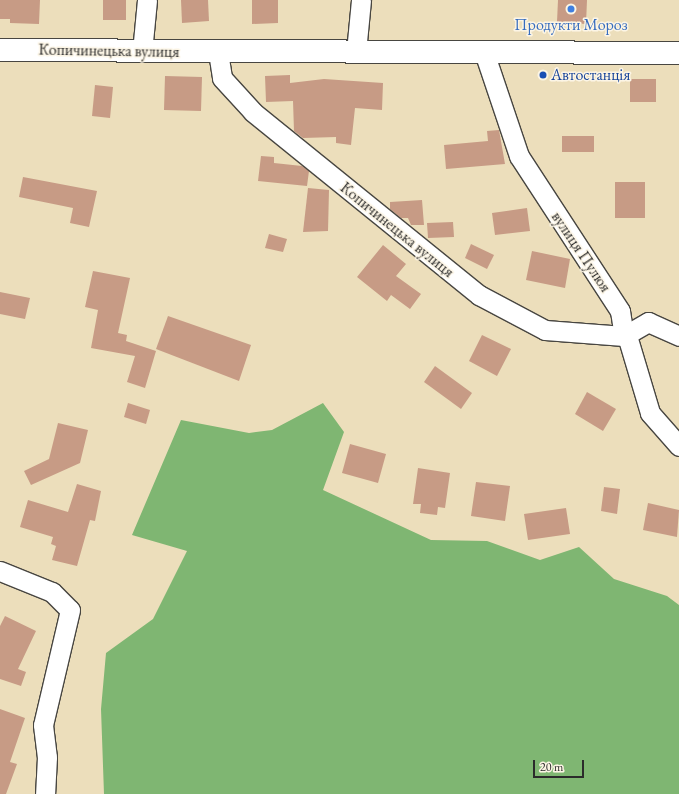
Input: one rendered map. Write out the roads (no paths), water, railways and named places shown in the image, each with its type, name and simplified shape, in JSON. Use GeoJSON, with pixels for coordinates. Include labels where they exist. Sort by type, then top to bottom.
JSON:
{"type":"FeatureCollection","features":[{"type":"Feature","properties":{"kind":"main road","name":"Копичинецька вулиця"},"geometry":{"type":"LineString","coordinates":[[0,50],[142,52],[679,53]]}},
{"type":"Feature","properties":{"kind":"street"},"geometry":{"type":"LineString","coordinates":[[142,52],[147,0]]}},
{"type":"Feature","properties":{"kind":"street"},"geometry":{"type":"LineString","coordinates":[[356,52],[361,0]]}},
{"type":"Feature","properties":{"kind":"street","name":"Копичинецька вулиця"},"geometry":{"type":"LineString","coordinates":[[218,52],[222,78],[253,112],[479,295],[545,330],[624,336]]}},
{"type":"Feature","properties":{"kind":"street","name":"вулиця Пулюя"},"geometry":{"type":"LineString","coordinates":[[484,52],[519,156],[620,311],[624,336],[628,338],[650,413],[679,446]]}},
{"type":"Feature","properties":{"kind":"street"},"geometry":{"type":"LineString","coordinates":[[624,336],[648,322],[679,336]]}},
{"type":"Feature","properties":{"kind":"street"},"geometry":{"type":"LineString","coordinates":[[0,571],[52,592],[70,610],[43,725],[47,757],[45,794]]}},
{"type":"Feature","properties":{"kind":"place","name":"Продукти Мороз"},"geometry":{"type":"Point","coordinates":[571,9]}},
{"type":"Feature","properties":{"kind":"place","name":"Автостанція"},"geometry":{"type":"Point","coordinates":[543,75]}}]}
